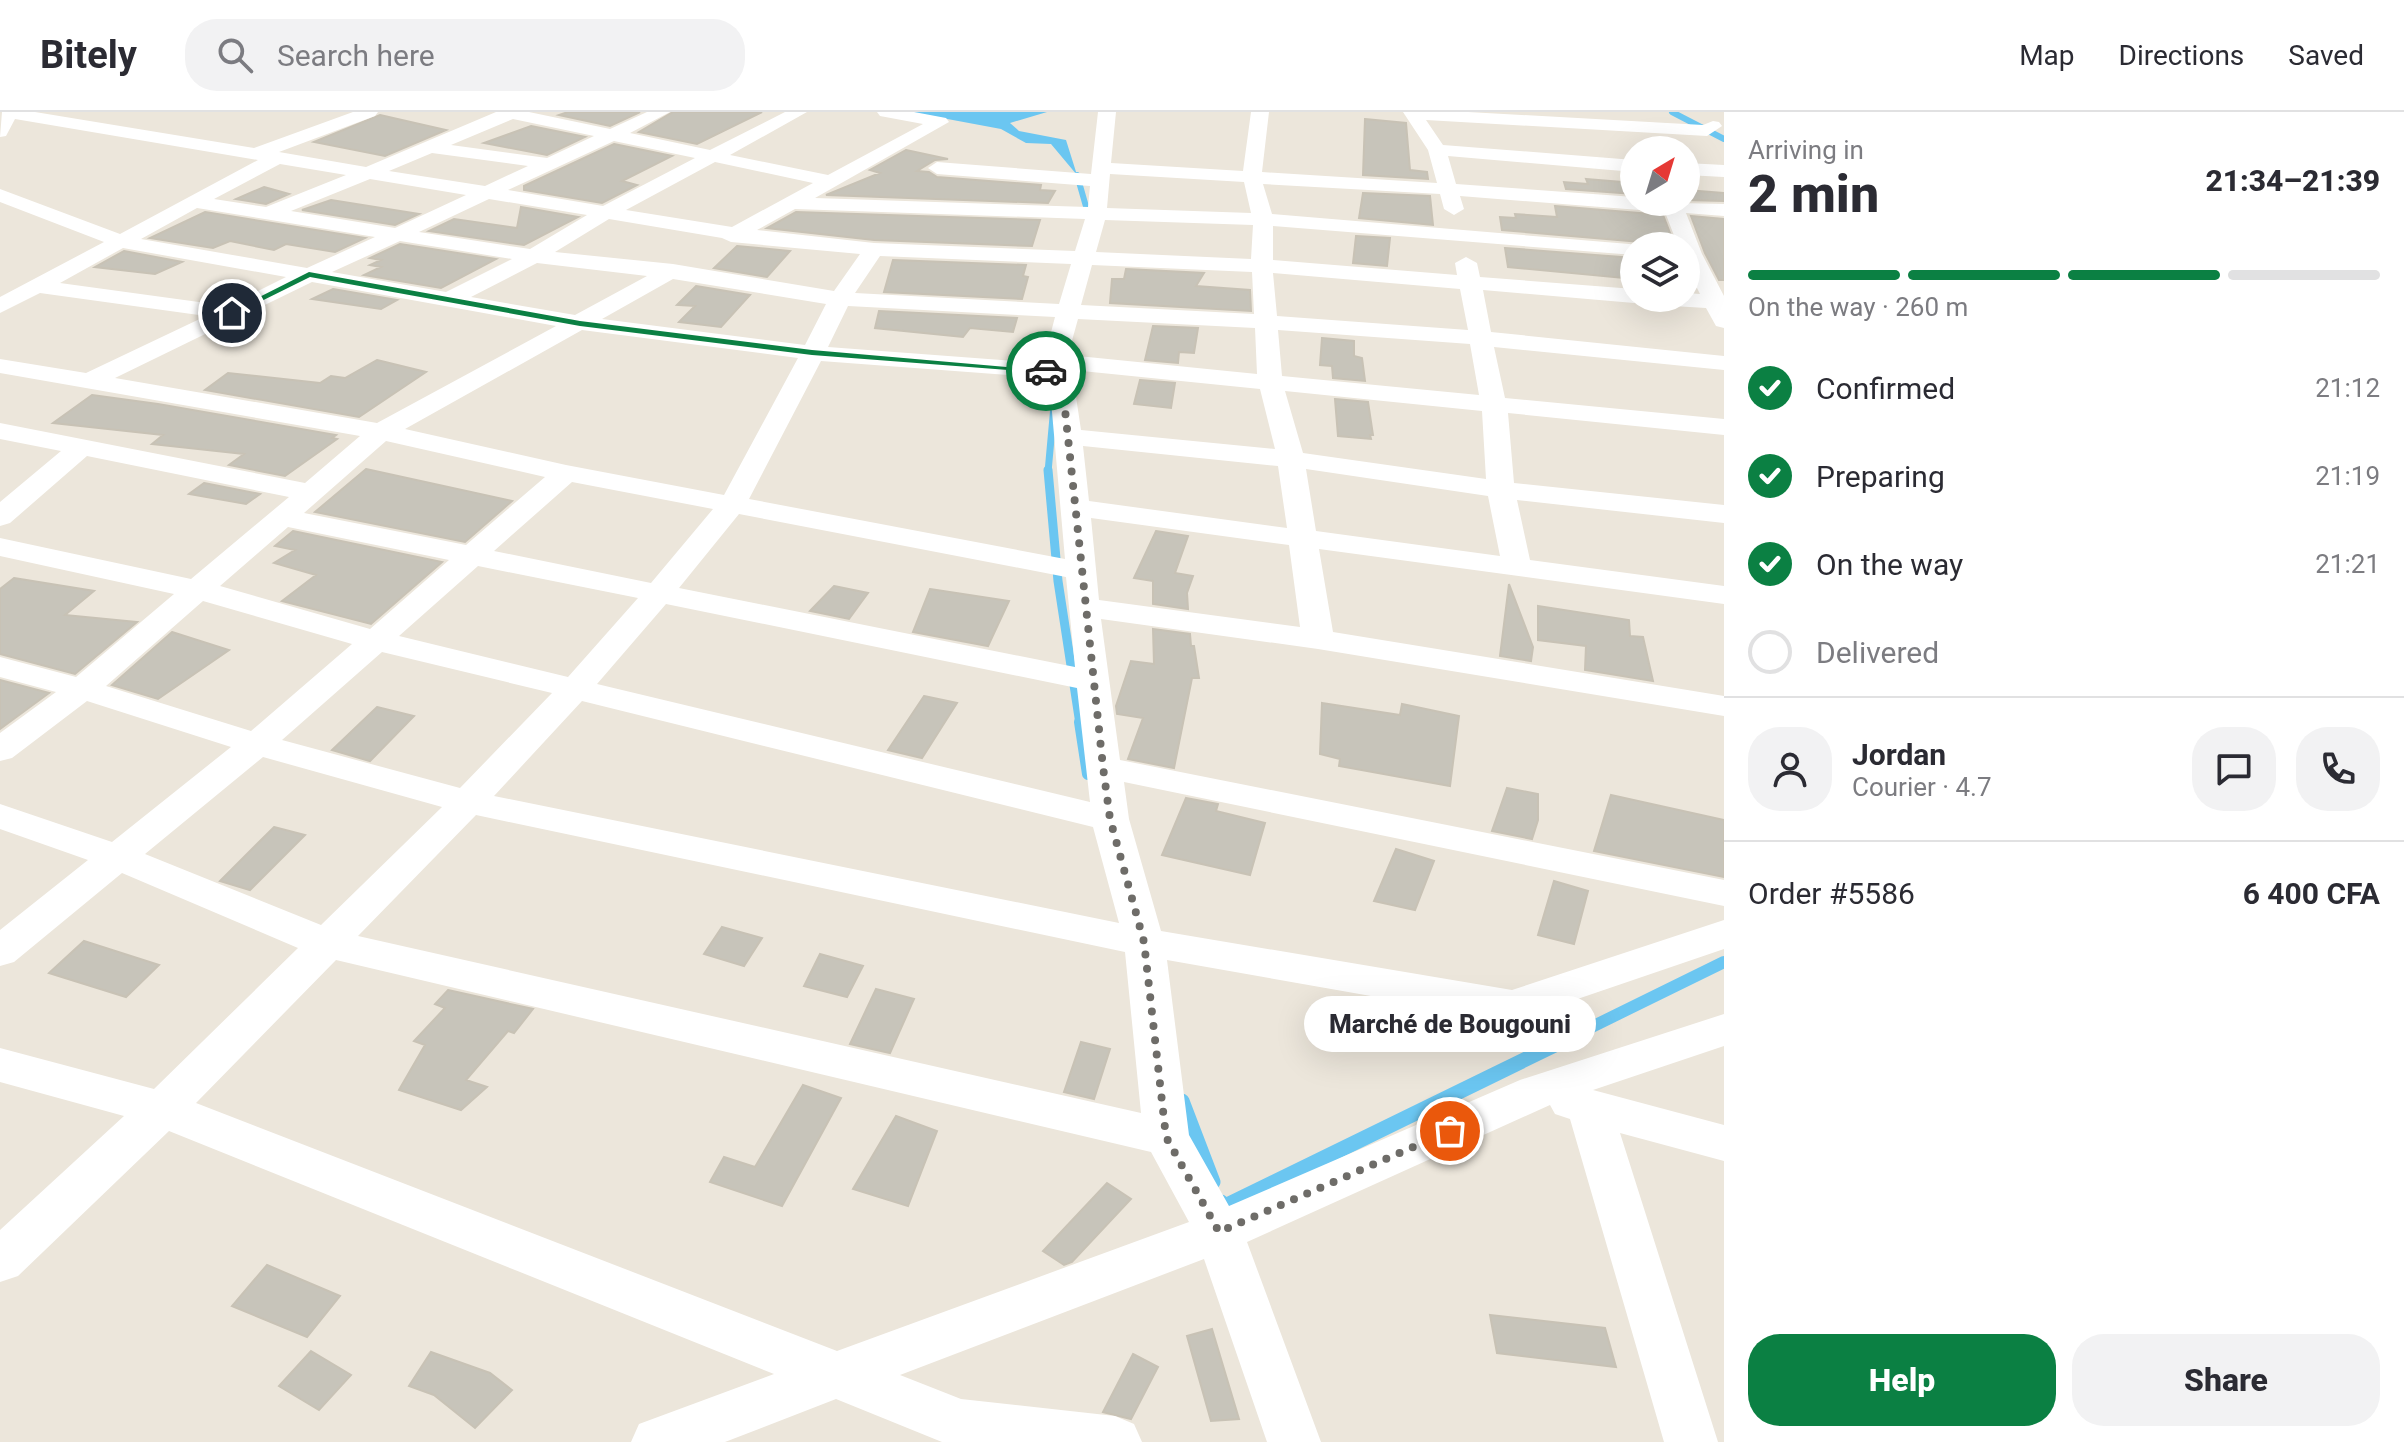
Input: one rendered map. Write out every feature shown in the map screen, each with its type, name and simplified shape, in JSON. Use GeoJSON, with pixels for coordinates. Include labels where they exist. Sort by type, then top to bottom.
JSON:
{"type":"FeatureCollection","features":[{"type":"Feature","properties":{"kind":"street"},"geometry":{"type":"LineString","coordinates":[[257,153],[369,112]]}},
{"type":"Feature","properties":{"kind":"street"},"geometry":{"type":"LineString","coordinates":[[267,214],[510,112],[828,181]]}},
{"type":"Feature","properties":{"kind":"street"},"geometry":{"type":"LineString","coordinates":[[92,380],[309,275],[661,112]]}},
{"type":"Feature","properties":{"kind":"street"},"geometry":{"type":"LineString","coordinates":[[448,300],[534,256],[606,212],[798,112]]}},
{"type":"Feature","properties":{"kind":"street"},"geometry":{"type":"LineString","coordinates":[[0,750],[82,689],[381,432],[828,181],[940,122],[886,112]]}},
{"type":"Feature","properties":{"kind":"street"},"geometry":{"type":"LineString","coordinates":[[1107,112],[1099,187],[1058,366],[1069,437],[1084,607],[1110,819],[1144,942],[1166,1137],[1219,1232],[1294,1442]]}},
{"type":"Feature","properties":{"kind":"street"},"geometry":{"type":"LineString","coordinates":[[1260,112],[1252,178],[1263,219],[1262,266],[1270,381],[1291,459],[1318,639]]}},
{"type":"Feature","properties":{"kind":"street"},"geometry":{"type":"LineString","coordinates":[[1684,112],[1718,129]]}},
{"type":"Feature","properties":{"kind":"street"},"geometry":{"type":"LineString","coordinates":[[1412,113],[1707,131],[1718,129]]}},
{"type":"Feature","properties":{"kind":"street"},"geometry":{"type":"LineString","coordinates":[[1412,113],[1437,150],[1462,233],[1494,405],[1501,490],[1517,568]]}},
{"type":"Feature","properties":{"kind":"street"},"geometry":{"type":"LineString","coordinates":[[0,132],[8,114],[369,171],[735,234],[874,249],[1262,266],[1620,295]]}},
{"type":"Feature","properties":{"kind":"street"},"geometry":{"type":"LineString","coordinates":[[1495,118],[1620,159]]}},
{"type":"Feature","properties":{"kind":"street"},"geometry":{"type":"LineString","coordinates":[[430,147],[550,164]]}},
{"type":"Feature","properties":{"kind":"street"},"geometry":{"type":"LineString","coordinates":[[1437,150],[1620,163]]}},
{"type":"Feature","properties":{"kind":"street"},"geometry":{"type":"LineString","coordinates":[[0,306],[278,157]]}},
{"type":"Feature","properties":{"kind":"street"},"geometry":{"type":"LineString","coordinates":[[937,168],[1099,187],[1263,219],[1620,248]]}},
{"type":"Feature","properties":{"kind":"street"},"geometry":{"type":"LineString","coordinates":[[1700,170],[1724,171]]}},
{"type":"Feature","properties":{"kind":"street"},"geometry":{"type":"LineString","coordinates":[[789,203],[1252,178],[1620,200]]}},
{"type":"Feature","properties":{"kind":"street"},"geometry":{"type":"LineString","coordinates":[[0,195],[123,242],[580,323],[812,353],[1270,381],[1724,427]]}},
{"type":"Feature","properties":{"kind":"street"},"geometry":{"type":"LineString","coordinates":[[194,202],[534,256],[670,272],[840,299],[1267,322],[1480,338],[1724,363]]}},
{"type":"Feature","properties":{"kind":"street"},"geometry":{"type":"LineString","coordinates":[[1700,207],[1724,210]]}},
{"type":"Feature","properties":{"kind":"street"},"geometry":{"type":"LineString","coordinates":[[0,1261],[162,1109],[468,802],[575,689],[659,593],[732,505],[769,441],[840,299],[874,249]]}},
{"type":"Feature","properties":{"kind":"street"},"geometry":{"type":"LineString","coordinates":[[1700,262],[1721,309]]}},
{"type":"Feature","properties":{"kind":"street"},"geometry":{"type":"LineString","coordinates":[[34,286],[232,313]]}},
{"type":"Feature","properties":{"kind":"street"},"geometry":{"type":"LineString","coordinates":[[1700,305],[1721,309]]}},
{"type":"Feature","properties":{"kind":"street"},"geometry":{"type":"LineString","coordinates":[[0,366],[381,432],[566,473],[1081,571]]}},
{"type":"Feature","properties":{"kind":"street"},"geometry":{"type":"LineString","coordinates":[[0,431],[312,493]]}},
{"type":"Feature","properties":{"kind":"street"},"geometry":{"type":"LineString","coordinates":[[1069,437],[1291,459],[1501,490],[1724,514]]}},
{"type":"Feature","properties":{"kind":"street"},"geometry":{"type":"LineString","coordinates":[[0,517],[79,449]]}},
{"type":"Feature","properties":{"kind":"street"},"geometry":{"type":"LineString","coordinates":[[0,952],[120,858],[257,744],[566,473]]}},
{"type":"Feature","properties":{"kind":"street"},"geometry":{"type":"LineString","coordinates":[[1076,508],[1302,541],[1724,595]]}},
{"type":"Feature","properties":{"kind":"street"},"geometry":{"type":"LineString","coordinates":[[281,517],[1094,681]]}},
{"type":"Feature","properties":{"kind":"street"},"geometry":{"type":"LineString","coordinates":[[0,547],[198,590],[378,641],[1110,819]]}},
{"type":"Feature","properties":{"kind":"street"},"geometry":{"type":"LineString","coordinates":[[1084,607],[1318,639],[1724,706]]}},
{"type":"Feature","properties":{"kind":"street"},"geometry":{"type":"LineString","coordinates":[[0,667],[82,689],[257,744],[468,802],[1144,942],[1513,1006],[1724,934]]}},
{"type":"Feature","properties":{"kind":"street"},"geometry":{"type":"LineString","coordinates":[[1103,767],[1724,893]]}},
{"type":"Feature","properties":{"kind":"street"},"geometry":{"type":"LineString","coordinates":[[0,816],[120,858],[325,943],[1166,1137]]}},
{"type":"Feature","properties":{"kind":"street"},"geometry":{"type":"LineString","coordinates":[[658,1442],[1219,1232],[1536,1092],[1724,1030]]}},
{"type":"Feature","properties":{"kind":"street"},"geometry":{"type":"LineString","coordinates":[[0,1065],[162,1109],[834,1377],[958,1433],[1115,1442]]}},
{"type":"Feature","properties":{"kind":"street"},"geometry":{"type":"LineString","coordinates":[[1536,1092],[1724,1143]]}},
{"type":"Feature","properties":{"kind":"street"},"geometry":{"type":"LineString","coordinates":[[1589,1107],[1691,1442]]}},
{"type":"Feature","properties":{"kind":"water"},"geometry":{"type":"Polygon","coordinates":[[[910,112],[1047,112],[1010,123],[1019,131],[1066,140],[1077,175],[1051,144],[1026,143],[1001,129],[910,112]]]}},
{"type":"Feature","properties":{"kind":"building"},"geometry":{"type":"Polygon","coordinates":[[[568,112],[640,112],[610,126],[559,115],[568,112]]]}},
{"type":"Feature","properties":{"kind":"building"},"geometry":{"type":"Polygon","coordinates":[[[673,112],[762,112],[697,144],[639,132],[673,112]]]}},
{"type":"Feature","properties":{"kind":"building"},"geometry":{"type":"Polygon","coordinates":[[[380,115],[446,130],[385,156],[314,142],[380,115]]]}},
{"type":"Feature","properties":{"kind":"building"},"geometry":{"type":"Polygon","coordinates":[[[1365,119],[1406,123],[1410,170],[1427,172],[1428,179],[1363,175],[1365,119]]]}},
{"type":"Feature","properties":{"kind":"building"},"geometry":{"type":"Polygon","coordinates":[[[531,126],[585,137],[547,155],[484,143],[531,126]]]}},
{"type":"Feature","properties":{"kind":"building"},"geometry":{"type":"Polygon","coordinates":[[[614,144],[672,156],[622,181],[637,185],[602,203],[524,190],[524,186],[614,144]]]}},
{"type":"Feature","properties":{"kind":"building"},"geometry":{"type":"Polygon","coordinates":[[[906,150],[948,159],[935,160],[917,171],[929,172],[937,177],[1041,185],[1040,190],[1055,191],[1048,203],[826,195],[880,173],[870,170],[906,150]]]}},
{"type":"Feature","properties":{"kind":"building"},"geometry":{"type":"Polygon","coordinates":[[[1586,179],[1620,182],[1620,193],[1566,189],[1564,182],[1588,184],[1586,179]]]}},
{"type":"Feature","properties":{"kind":"building"},"geometry":{"type":"Polygon","coordinates":[[[264,187],[289,194],[266,204],[236,199],[264,187]]]}},
{"type":"Feature","properties":{"kind":"building"},"geometry":{"type":"Polygon","coordinates":[[[1700,191],[1724,193],[1724,201],[1700,200],[1700,191]]]}},
{"type":"Feature","properties":{"kind":"building"},"geometry":{"type":"Polygon","coordinates":[[[1363,193],[1430,196],[1433,225],[1359,218],[1363,193]]]}},
{"type":"Feature","properties":{"kind":"building"},"geometry":{"type":"Polygon","coordinates":[[[331,200],[419,214],[395,225],[302,210],[331,200]]]}},
{"type":"Feature","properties":{"kind":"building"},"geometry":{"type":"Polygon","coordinates":[[[1555,206],[1620,211],[1620,216],[1663,216],[1670,232],[1620,232],[1620,240],[1502,230],[1500,217],[1516,218],[1515,214],[1557,217],[1555,206]]]}},
{"type":"Feature","properties":{"kind":"building"},"geometry":{"type":"Polygon","coordinates":[[[521,207],[578,217],[524,245],[429,231],[454,219],[517,228],[521,207]]]}},
{"type":"Feature","properties":{"kind":"building"},"geometry":{"type":"Polygon","coordinates":[[[205,212],[365,238],[335,252],[286,244],[274,250],[230,241],[213,248],[150,238],[205,212]]]}},
{"type":"Feature","properties":{"kind":"building"},"geometry":{"type":"Polygon","coordinates":[[[796,212],[1040,220],[1032,246],[874,240],[767,228],[796,212]]]}},
{"type":"Feature","properties":{"kind":"building"},"geometry":{"type":"Polygon","coordinates":[[[1691,216],[1724,219],[1724,280],[1719,280],[1705,253],[1700,232],[1697,232],[1691,216]]]}},
{"type":"Feature","properties":{"kind":"building"},"geometry":{"type":"Polygon","coordinates":[[[1356,236],[1390,238],[1387,266],[1353,263],[1356,236]]]}},
{"type":"Feature","properties":{"kind":"building"},"geometry":{"type":"Polygon","coordinates":[[[400,244],[496,259],[441,288],[364,275],[381,267],[370,265],[381,260],[370,258],[400,244]]]}},
{"type":"Feature","properties":{"kind":"building"},"geometry":{"type":"Polygon","coordinates":[[[737,246],[790,251],[767,277],[714,268],[737,246]]]}},
{"type":"Feature","properties":{"kind":"building"},"geometry":{"type":"Polygon","coordinates":[[[1505,248],[1620,257],[1620,278],[1508,267],[1505,248]]]}},
{"type":"Feature","properties":{"kind":"building"},"geometry":{"type":"Polygon","coordinates":[[[124,251],[182,262],[155,274],[95,267],[124,251]]]}},
{"type":"Feature","properties":{"kind":"building"},"geometry":{"type":"Polygon","coordinates":[[[893,260],[1026,265],[1023,276],[1028,277],[1022,299],[884,292],[893,260]]]}},
{"type":"Feature","properties":{"kind":"building"},"geometry":{"type":"Polygon","coordinates":[[[1126,269],[1204,273],[1196,286],[1250,290],[1251,311],[1110,303],[1112,279],[1124,279],[1126,269]]]}},
{"type":"Feature","properties":{"kind":"building"},"geometry":{"type":"Polygon","coordinates":[[[696,286],[750,295],[721,327],[679,322],[695,306],[677,305],[696,286]]]}},
{"type":"Feature","properties":{"kind":"building"},"geometry":{"type":"Polygon","coordinates":[[[333,289],[397,300],[381,309],[312,299],[333,289]]]}},
{"type":"Feature","properties":{"kind":"building"},"geometry":{"type":"Polygon","coordinates":[[[879,311],[1017,318],[1013,332],[970,328],[963,337],[875,328],[879,311]]]}},
{"type":"Feature","properties":{"kind":"building"},"geometry":{"type":"Polygon","coordinates":[[[1153,326],[1198,328],[1194,353],[1179,352],[1178,363],[1145,360],[1153,326]]]}},
{"type":"Feature","properties":{"kind":"building"},"geometry":{"type":"Polygon","coordinates":[[[1322,338],[1354,341],[1354,356],[1362,358],[1365,381],[1333,378],[1332,366],[1320,365],[1322,338]]]}},
{"type":"Feature","properties":{"kind":"building"},"geometry":{"type":"Polygon","coordinates":[[[377,360],[426,372],[359,417],[205,390],[228,373],[320,383],[331,376],[345,378],[377,360]]]}},
{"type":"Feature","properties":{"kind":"building"},"geometry":{"type":"Polygon","coordinates":[[[1140,380],[1175,383],[1171,408],[1134,404],[1140,380]]]}},
{"type":"Feature","properties":{"kind":"building"},"geometry":{"type":"Polygon","coordinates":[[[92,395],[336,435],[332,438],[337,439],[285,476],[229,465],[244,454],[152,444],[163,435],[53,423],[92,395]]]}},
{"type":"Feature","properties":{"kind":"building"},"geometry":{"type":"Polygon","coordinates":[[[1335,399],[1368,402],[1371,439],[1338,436],[1335,399]]]}},
{"type":"Feature","properties":{"kind":"building"},"geometry":{"type":"Polygon","coordinates":[[[366,469],[512,501],[465,542],[315,512],[366,469]]]}},
{"type":"Feature","properties":{"kind":"building"},"geometry":{"type":"Polygon","coordinates":[[[204,483],[260,494],[246,504],[189,494],[204,483]]]}},
{"type":"Feature","properties":{"kind":"building"},"geometry":{"type":"Polygon","coordinates":[[[293,531],[442,562],[371,624],[282,601],[316,575],[274,563],[295,550],[275,546],[293,531]]]}},
{"type":"Feature","properties":{"kind":"building"},"geometry":{"type":"Polygon","coordinates":[[[1156,531],[1188,536],[1175,573],[1193,576],[1187,593],[1188,609],[1153,604],[1153,581],[1134,578],[1156,531]]]}},
{"type":"Feature","properties":{"kind":"building"},"geometry":{"type":"Polygon","coordinates":[[[14,578],[94,591],[65,615],[137,622],[75,674],[0,654],[0,589],[14,578]]]}},
{"type":"Feature","properties":{"kind":"building"},"geometry":{"type":"Polygon","coordinates":[[[1509,584],[1533,647],[1531,661],[1500,656],[1509,584]]]}},
{"type":"Feature","properties":{"kind":"building"},"geometry":{"type":"Polygon","coordinates":[[[834,586],[868,593],[849,619],[810,611],[834,586]]]}},
{"type":"Feature","properties":{"kind":"building"},"geometry":{"type":"Polygon","coordinates":[[[930,589],[1009,601],[988,646],[913,632],[930,589]]]}},
{"type":"Feature","properties":{"kind":"building"},"geometry":{"type":"Polygon","coordinates":[[[1538,606],[1629,620],[1630,636],[1643,637],[1653,681],[1585,670],[1586,646],[1538,640],[1538,606]]]}},
{"type":"Feature","properties":{"kind":"building"},"geometry":{"type":"Polygon","coordinates":[[[1153,629],[1190,634],[1199,678],[1192,678],[1174,768],[1128,759],[1143,718],[1117,714],[1116,706],[1131,661],[1154,664],[1153,629]]]}},
{"type":"Feature","properties":{"kind":"building"},"geometry":{"type":"Polygon","coordinates":[[[172,632],[229,650],[158,699],[112,685],[172,632]]]}},
{"type":"Feature","properties":{"kind":"building"},"geometry":{"type":"Polygon","coordinates":[[[0,680],[49,693],[0,729],[0,680]]]}},
{"type":"Feature","properties":{"kind":"building"},"geometry":{"type":"Polygon","coordinates":[[[924,696],[957,703],[922,758],[888,750],[924,696]]]}},
{"type":"Feature","properties":{"kind":"building"},"geometry":{"type":"Polygon","coordinates":[[[1322,703],[1400,715],[1402,704],[1459,716],[1450,786],[1339,766],[1340,759],[1320,754],[1322,703]]]}},
{"type":"Feature","properties":{"kind":"building"},"geometry":{"type":"Polygon","coordinates":[[[377,707],[414,716],[370,761],[332,750],[377,707]]]}},
{"type":"Feature","properties":{"kind":"building"},"geometry":{"type":"Polygon","coordinates":[[[1507,788],[1538,794],[1538,820],[1532,839],[1492,831],[1507,788]]]}},
{"type":"Feature","properties":{"kind":"building"},"geometry":{"type":"Polygon","coordinates":[[[1611,795],[1724,820],[1724,877],[1594,851],[1611,795]]]}},
{"type":"Feature","properties":{"kind":"building"},"geometry":{"type":"Polygon","coordinates":[[[1186,798],[1218,804],[1216,811],[1265,823],[1250,875],[1162,855],[1186,798]]]}},
{"type":"Feature","properties":{"kind":"building"},"geometry":{"type":"Polygon","coordinates":[[[274,827],[305,835],[250,890],[220,881],[274,827]]]}},
{"type":"Feature","properties":{"kind":"building"},"geometry":{"type":"Polygon","coordinates":[[[1396,849],[1434,861],[1415,910],[1374,901],[1396,849]]]}},
{"type":"Feature","properties":{"kind":"building"},"geometry":{"type":"Polygon","coordinates":[[[1554,881],[1588,891],[1574,944],[1538,935],[1554,881]]]}},
{"type":"Feature","properties":{"kind":"building"},"geometry":{"type":"Polygon","coordinates":[[[722,927],[762,938],[744,966],[704,954],[722,927]]]}},
{"type":"Feature","properties":{"kind":"building"},"geometry":{"type":"Polygon","coordinates":[[[84,941],[159,965],[126,997],[49,973],[84,941]]]}},
{"type":"Feature","properties":{"kind":"building"},"geometry":{"type":"Polygon","coordinates":[[[820,954],[863,966],[847,997],[804,986],[820,954]]]}},
{"type":"Feature","properties":{"kind":"building"},"geometry":{"type":"Polygon","coordinates":[[[876,989],[914,999],[890,1053],[850,1044],[876,989]]]}},
{"type":"Feature","properties":{"kind":"building"},"geometry":{"type":"Polygon","coordinates":[[[448,990],[533,1009],[514,1033],[508,1031],[466,1080],[487,1087],[461,1110],[399,1090],[425,1045],[414,1041],[445,1008],[435,1004],[448,990]]]}},
{"type":"Feature","properties":{"kind":"building"},"geometry":{"type":"Polygon","coordinates":[[[1081,1042],[1110,1049],[1094,1099],[1064,1092],[1081,1042]]]}},
{"type":"Feature","properties":{"kind":"building"},"geometry":{"type":"Polygon","coordinates":[[[803,1085],[841,1098],[782,1206],[710,1182],[724,1157],[755,1167],[803,1085]]]}},
{"type":"Feature","properties":{"kind":"building"},"geometry":{"type":"Polygon","coordinates":[[[896,1116],[937,1131],[908,1206],[853,1189],[896,1116]]]}},
{"type":"Feature","properties":{"kind":"building"},"geometry":{"type":"Polygon","coordinates":[[[1107,1183],[1131,1199],[1072,1262],[1064,1265],[1043,1251],[1107,1183]]]}},
{"type":"Feature","properties":{"kind":"building"},"geometry":{"type":"Polygon","coordinates":[[[267,1265],[340,1296],[307,1337],[232,1306],[267,1265]]]}},
{"type":"Feature","properties":{"kind":"building"},"geometry":{"type":"Polygon","coordinates":[[[1490,1315],[1605,1328],[1616,1367],[1497,1353],[1490,1315]]]}},
{"type":"Feature","properties":{"kind":"building"},"geometry":{"type":"Polygon","coordinates":[[[1212,1329],[1239,1419],[1211,1421],[1187,1336],[1212,1329]]]}},
{"type":"Feature","properties":{"kind":"building"},"geometry":{"type":"Polygon","coordinates":[[[311,1351],[351,1375],[319,1410],[279,1386],[311,1351]]]}},
{"type":"Feature","properties":{"kind":"building"},"geometry":{"type":"Polygon","coordinates":[[[431,1352],[490,1373],[512,1390],[475,1428],[434,1395],[409,1386],[431,1352]]]}},
{"type":"Feature","properties":{"kind":"building"},"geometry":{"type":"Polygon","coordinates":[[[1133,1354],[1158,1367],[1131,1419],[1103,1412],[1133,1354]]]}},
{"type":"Feature","properties":{"kind":"waterway"},"geometry":{"type":"LineString","coordinates":[[1672,112],[1724,139]]}},
{"type":"Feature","properties":{"kind":"waterway"},"geometry":{"type":"LineString","coordinates":[[1077,175],[1089,217]]}},
{"type":"Feature","properties":{"kind":"waterway"},"geometry":{"type":"LineString","coordinates":[[1048,471],[1054,406]]}},
{"type":"Feature","properties":{"kind":"waterway"},"geometry":{"type":"LineString","coordinates":[[1048,471],[1058,581],[1080,724]]}},
{"type":"Feature","properties":{"kind":"waterway"},"geometry":{"type":"LineString","coordinates":[[1080,722],[1088,774]]}},
{"type":"Feature","properties":{"kind":"waterway"},"geometry":{"type":"LineString","coordinates":[[1561,1042],[1724,962]]}},
{"type":"Feature","properties":{"kind":"waterway"},"geometry":{"type":"LineString","coordinates":[[1221,1202],[1223,1207],[1565,1040]]}},
{"type":"Feature","properties":{"kind":"waterway"},"geometry":{"type":"LineString","coordinates":[[1182,1101],[1213,1182]]}},
{"type":"Feature","properties":{"kind":"way so far"},"geometry":{"type":"LineString","coordinates":[[1046,371],[1061,372],[1084,607],[1110,819],[1144,942],[1166,1137],[1219,1232],[1450,1131]]}},
{"type":"Feature","properties":{"kind":"place","name":"Marché de Bougouni"},"geometry":{"type":"Point","coordinates":[1450,1131]}},
{"type":"Feature","properties":{"kind":"route"},"geometry":{"type":"LineString","coordinates":[[232,313],[309,275],[580,323],[812,353],[1046,371]]}}]}
